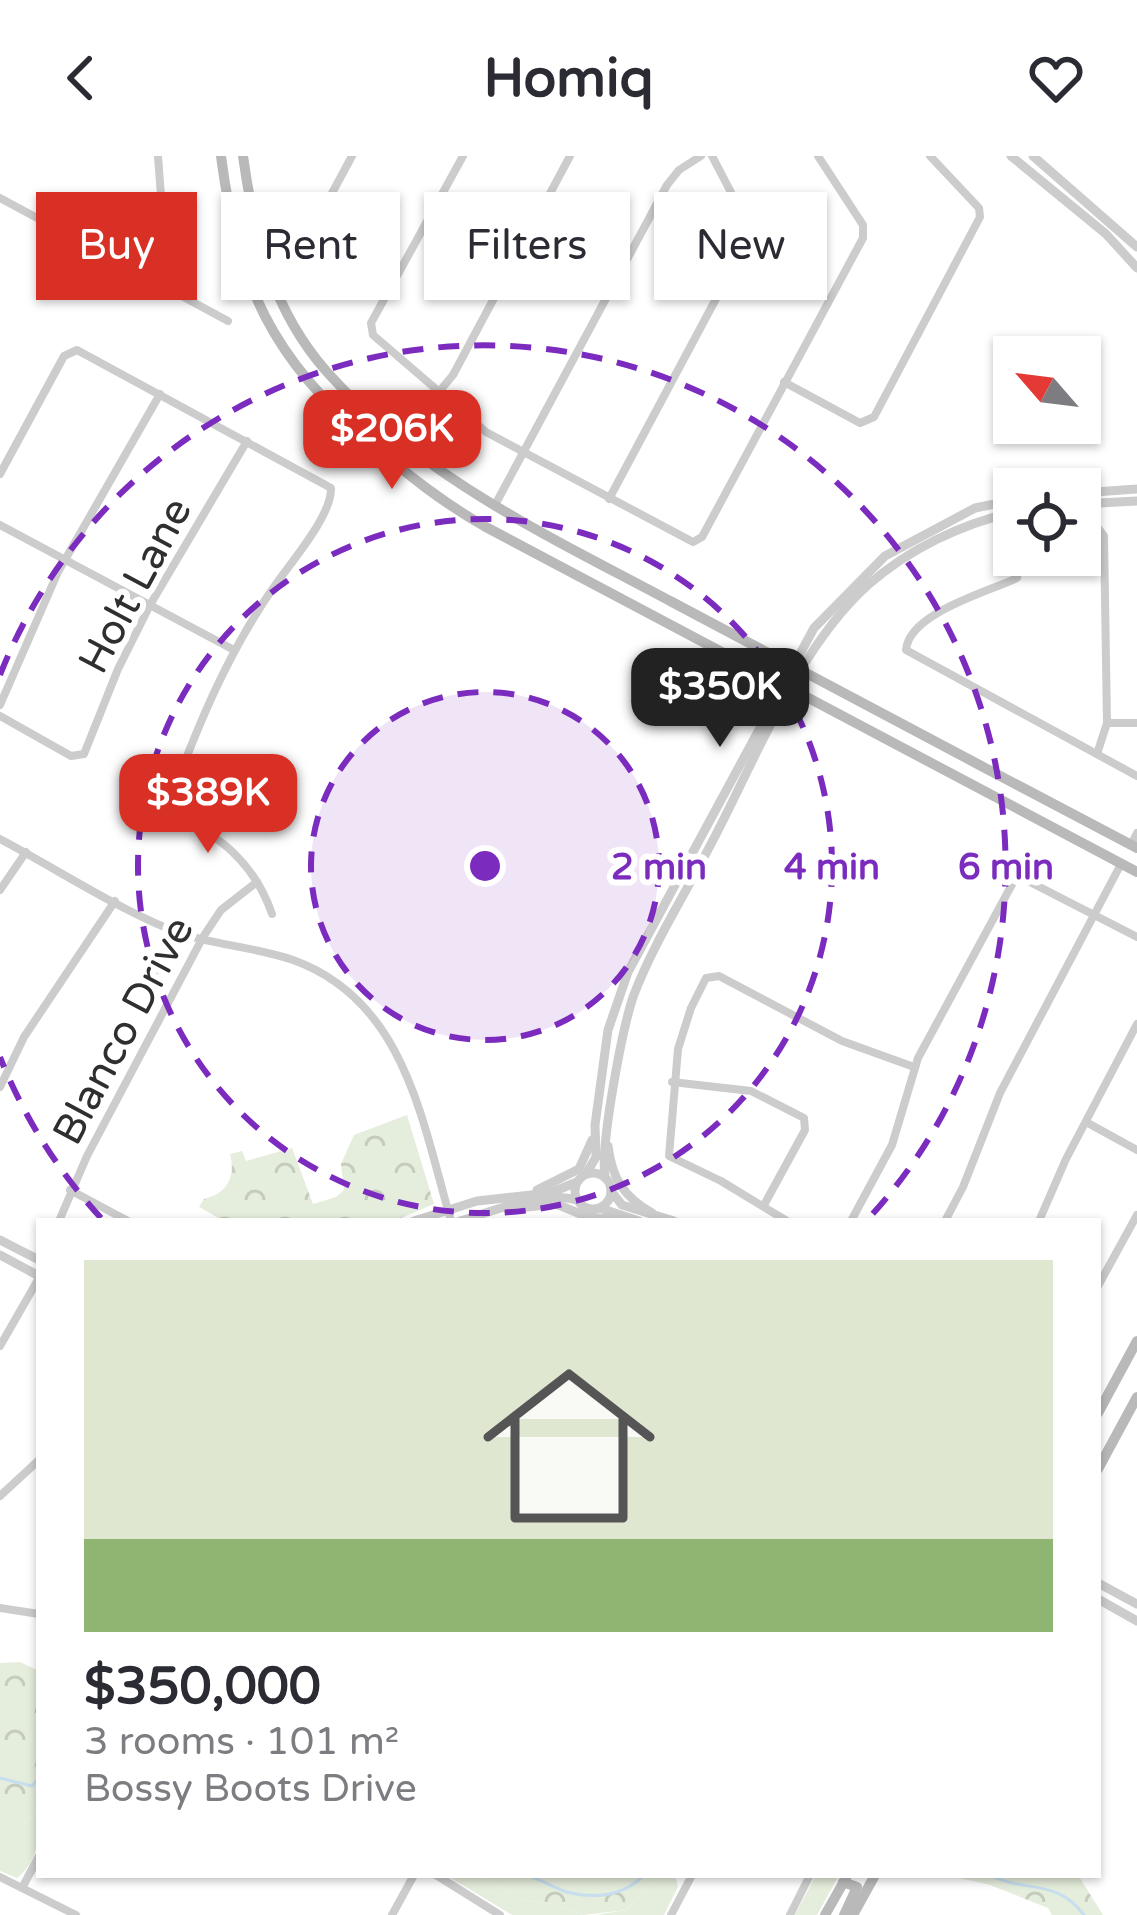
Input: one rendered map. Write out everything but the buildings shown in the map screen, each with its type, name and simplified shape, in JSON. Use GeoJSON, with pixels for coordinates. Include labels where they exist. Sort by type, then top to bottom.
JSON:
{"type":"FeatureCollection","features":[{"type":"Feature","properties":{"kind":"main road"},"geometry":{"type":"LineString","coordinates":[[221,156],[237,251],[252,291],[300,374],[333,410],[417,484],[484,526],[1137,872]]}},
{"type":"Feature","properties":{"kind":"main road"},"geometry":{"type":"LineString","coordinates":[[243,156],[265,269],[295,328],[325,370],[440,474],[796,669],[1135,842]]}},
{"type":"Feature","properties":{"kind":"main road"},"geometry":{"type":"LineString","coordinates":[[484,526],[494,506]]}},
{"type":"Feature","properties":{"kind":"main road"},"geometry":{"type":"LineString","coordinates":[[1101,1407],[1137,1341]]}},
{"type":"Feature","properties":{"kind":"main road"},"geometry":{"type":"LineString","coordinates":[[1101,1463],[1137,1397]]}},
{"type":"Feature","properties":{"kind":"main road"},"geometry":{"type":"LineString","coordinates":[[849,1915],[873,1878]]}},
{"type":"Feature","properties":{"kind":"main road"},"geometry":{"type":"LineString","coordinates":[[825,1915],[845,1879],[857,1887],[849,1915]]}},
{"type":"Feature","properties":{"kind":"street"},"geometry":{"type":"LineString","coordinates":[[158,156],[161,192]]}},
{"type":"Feature","properties":{"kind":"street"},"geometry":{"type":"LineString","coordinates":[[333,192],[352,156]]}},
{"type":"Feature","properties":{"kind":"street"},"geometry":{"type":"LineString","coordinates":[[463,156],[371,329],[475,424],[689,542],[702,538],[864,234],[861,221],[818,156]]}},
{"type":"Feature","properties":{"kind":"street"},"geometry":{"type":"LineString","coordinates":[[438,394],[453,375],[570,156]]}},
{"type":"Feature","properties":{"kind":"street"},"geometry":{"type":"LineString","coordinates":[[494,506],[667,185],[679,170],[701,156]]}},
{"type":"Feature","properties":{"kind":"street"},"geometry":{"type":"LineString","coordinates":[[609,499],[749,237],[748,225],[712,156]]}},
{"type":"Feature","properties":{"kind":"street"},"geometry":{"type":"LineString","coordinates":[[784,382],[860,423],[874,417],[980,218],[979,208],[930,156]]}},
{"type":"Feature","properties":{"kind":"street"},"geometry":{"type":"LineString","coordinates":[[1011,156],[1106,234],[1137,268]]}},
{"type":"Feature","properties":{"kind":"street"},"geometry":{"type":"LineString","coordinates":[[1033,156],[1137,247]]}},
{"type":"Feature","properties":{"kind":"street"},"geometry":{"type":"LineString","coordinates":[[0,198],[36,217]]}},
{"type":"Feature","properties":{"kind":"street"},"geometry":{"type":"LineString","coordinates":[[190,300],[227,320]]}},
{"type":"Feature","properties":{"kind":"street"},"geometry":{"type":"LineString","coordinates":[[0,474],[70,351],[77,350],[326,482],[332,490],[315,527],[234,650],[169,804],[174,812],[238,852],[272,914]]}},
{"type":"Feature","properties":{"kind":"street"},"geometry":{"type":"LineString","coordinates":[[0,705],[65,559],[160,394]]}},
{"type":"Feature","properties":{"kind":"street","name":"Holt Lane"},"geometry":{"type":"LineString","coordinates":[[0,716],[79,757],[150,605],[247,441]]}},
{"type":"Feature","properties":{"kind":"street"},"geometry":{"type":"LineString","coordinates":[[1101,492],[1137,489]]}},
{"type":"Feature","properties":{"kind":"street"},"geometry":{"type":"LineString","coordinates":[[1101,503],[1137,501]]}},
{"type":"Feature","properties":{"kind":"street"},"geometry":{"type":"LineString","coordinates":[[666,1218],[622,1205],[605,1178],[603,1156],[627,1020],[642,974],[796,669],[868,585],[936,540],[993,515]]}},
{"type":"Feature","properties":{"kind":"street"},"geometry":{"type":"LineString","coordinates":[[0,525],[234,650]]}},
{"type":"Feature","properties":{"kind":"street"},"geometry":{"type":"LineString","coordinates":[[1097,754],[1107,723],[1101,530]]}},
{"type":"Feature","properties":{"kind":"street"},"geometry":{"type":"LineString","coordinates":[[1017,576],[936,615],[908,638],[909,654],[1137,776]]}},
{"type":"Feature","properties":{"kind":"street"},"geometry":{"type":"LineString","coordinates":[[422,1218],[547,1187],[575,1172],[587,1157],[608,1030],[628,972],[787,686]]}},
{"type":"Feature","properties":{"kind":"street"},"geometry":{"type":"LineString","coordinates":[[1107,723],[1137,722]]}},
{"type":"Feature","properties":{"kind":"street"},"geometry":{"type":"LineString","coordinates":[[0,838],[168,929],[267,952],[321,973],[373,1014],[408,1075],[450,1218]]}},
{"type":"Feature","properties":{"kind":"street"},"geometry":{"type":"LineString","coordinates":[[0,890],[26,852]]}},
{"type":"Feature","properties":{"kind":"street"},"geometry":{"type":"LineString","coordinates":[[946,1218],[974,1163],[988,1119],[1121,864]]}},
{"type":"Feature","properties":{"kind":"street"},"geometry":{"type":"LineString","coordinates":[[853,1218],[889,1152],[914,1067],[1012,883],[1018,878],[1137,937]]}},
{"type":"Feature","properties":{"kind":"street","name":"Blanco Drive"},"geometry":{"type":"LineString","coordinates":[[60,1218],[70,1190],[203,937],[221,910],[257,882]]}},
{"type":"Feature","properties":{"kind":"street"},"geometry":{"type":"LineString","coordinates":[[0,1087],[33,1022],[115,901]]}},
{"type":"Feature","properties":{"kind":"street"},"geometry":{"type":"LineString","coordinates":[[783,1218],[669,1156],[673,1082],[691,1008],[706,978],[712,974],[850,1044],[914,1067]]}},
{"type":"Feature","properties":{"kind":"street"},"geometry":{"type":"LineString","coordinates":[[1040,1218],[1137,1024]]}},
{"type":"Feature","properties":{"kind":"street"},"geometry":{"type":"LineString","coordinates":[[673,1082],[751,1091],[806,1121],[764,1205]]}},
{"type":"Feature","properties":{"kind":"street"},"geometry":{"type":"LineString","coordinates":[[1085,1122],[1137,1150]]}},
{"type":"Feature","properties":{"kind":"street"},"geometry":{"type":"LineString","coordinates":[[577,1200],[582,1178],[596,1157],[595,1125]]}},
{"type":"Feature","properties":{"kind":"street"},"geometry":{"type":"LineString","coordinates":[[609,1127],[608,1148],[618,1181],[629,1198],[652,1213]]}},
{"type":"Feature","properties":{"kind":"street"},"geometry":{"type":"LineString","coordinates":[[508,1196],[550,1193],[582,1178],[605,1178]]}},
{"type":"Feature","properties":{"kind":"street"},"geometry":{"type":"LineString","coordinates":[[70,1190],[122,1218]]}},
{"type":"Feature","properties":{"kind":"street"},"geometry":{"type":"LineString","coordinates":[[600,1208],[611,1191]]}},
{"type":"Feature","properties":{"kind":"street"},"geometry":{"type":"LineString","coordinates":[[472,1218],[560,1197],[627,1218]]}},
{"type":"Feature","properties":{"kind":"street"},"geometry":{"type":"LineString","coordinates":[[507,1209],[556,1204],[600,1218]]}},
{"type":"Feature","properties":{"kind":"street"},"geometry":{"type":"LineString","coordinates":[[1101,1281],[1137,1215]]}},
{"type":"Feature","properties":{"kind":"street"},"geometry":{"type":"LineString","coordinates":[[0,1240],[36,1258]]}},
{"type":"Feature","properties":{"kind":"street"},"geometry":{"type":"LineString","coordinates":[[0,1255],[36,1275]]}},
{"type":"Feature","properties":{"kind":"street"},"geometry":{"type":"LineString","coordinates":[[0,1346],[36,1282]]}},
{"type":"Feature","properties":{"kind":"street"},"geometry":{"type":"LineString","coordinates":[[0,1496],[36,1463]]}},
{"type":"Feature","properties":{"kind":"street"},"geometry":{"type":"LineString","coordinates":[[1101,1585],[1137,1604]]}},
{"type":"Feature","properties":{"kind":"street"},"geometry":{"type":"LineString","coordinates":[[1101,1601],[1137,1621]]}},
{"type":"Feature","properties":{"kind":"street"},"geometry":{"type":"LineString","coordinates":[[0,1608],[36,1614]]}},
{"type":"Feature","properties":{"kind":"street"},"geometry":{"type":"LineString","coordinates":[[22,1888],[36,1862]]}},
{"type":"Feature","properties":{"kind":"street"},"geometry":{"type":"LineString","coordinates":[[0,1877],[76,1915]]}},
{"type":"Feature","properties":{"kind":"street"},"geometry":{"type":"LineString","coordinates":[[392,1915],[412,1878]]}},
{"type":"Feature","properties":{"kind":"street"},"geometry":{"type":"LineString","coordinates":[[441,1878],[500,1915]]}},
{"type":"Feature","properties":{"kind":"street"},"geometry":{"type":"LineString","coordinates":[[671,1915],[690,1878]]}},
{"type":"Feature","properties":{"kind":"street"},"geometry":{"type":"LineString","coordinates":[[790,1915],[809,1878]]}},
{"type":"Feature","properties":{"kind":"green space"},"geometry":{"type":"Polygon","coordinates":[[[407,1115],[434,1204],[401,1218],[219,1218],[199,1207],[224,1189],[230,1177],[230,1154],[242,1151],[246,1161],[292,1148],[313,1204],[336,1197],[344,1190],[341,1164],[354,1135],[407,1115]]]}},
{"type":"Feature","properties":{"kind":"green space"},"geometry":{"type":"Polygon","coordinates":[[[20,1662],[36,1670],[36,1813],[0,1842],[0,1663],[20,1662]]]}},
{"type":"Feature","properties":{"kind":"green space"},"geometry":{"type":"Polygon","coordinates":[[[36,1813],[33,1857],[17,1878],[0,1871],[0,1842],[36,1813]]]}},
{"type":"Feature","properties":{"kind":"green space"},"geometry":{"type":"Polygon","coordinates":[[[451,1878],[486,1878],[518,1899],[554,1904],[583,1915],[512,1915],[451,1878]]]}},
{"type":"Feature","properties":{"kind":"green space"},"geometry":{"type":"Polygon","coordinates":[[[486,1878],[659,1878],[626,1910],[583,1915],[554,1904],[518,1899],[486,1878]]]}},
{"type":"Feature","properties":{"kind":"green space"},"geometry":{"type":"Polygon","coordinates":[[[659,1878],[676,1878],[678,1887],[664,1915],[595,1915],[626,1910],[659,1878]]]}},
{"type":"Feature","properties":{"kind":"green space"},"geometry":{"type":"Polygon","coordinates":[[[814,1878],[837,1878],[817,1915],[795,1915],[814,1878]]]}},
{"type":"Feature","properties":{"kind":"green space"},"geometry":{"type":"Polygon","coordinates":[[[959,1878],[1080,1878],[1103,1915],[1052,1915],[1048,1908],[959,1878]]]}},
{"type":"Feature","properties":{"kind":"waterway"},"geometry":{"type":"LineString","coordinates":[[0,1778],[32,1786],[36,1781]]}},
{"type":"Feature","properties":{"kind":"waterway"},"geometry":{"type":"LineString","coordinates":[[532,1878],[565,1892],[591,1896],[620,1891],[641,1878]]}},
{"type":"Feature","properties":{"kind":"waterway"},"geometry":{"type":"LineString","coordinates":[[997,1878],[1052,1891],[1084,1915]]}}]}
